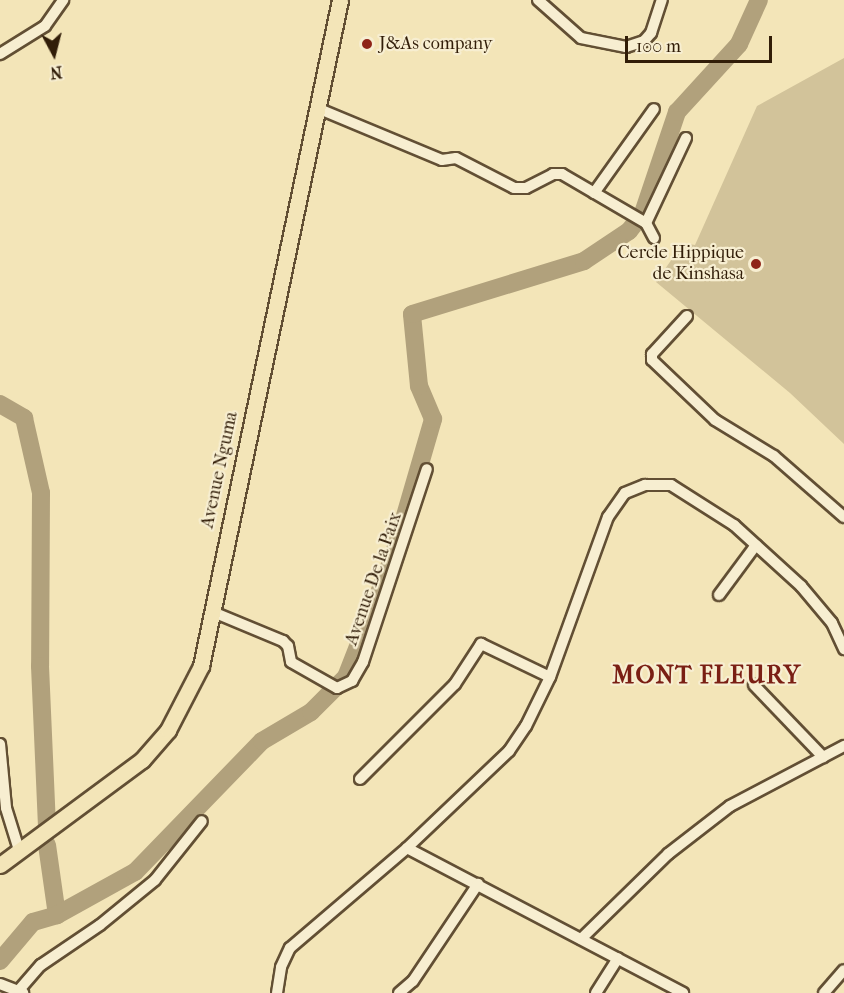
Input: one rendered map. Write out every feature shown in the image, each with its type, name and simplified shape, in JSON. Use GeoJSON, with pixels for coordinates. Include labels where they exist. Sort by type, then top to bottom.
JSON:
{"type":"FeatureCollection","features":[{"type":"Feature","properties":{"kind":"main road","name":"Avenue Nguma"},"geometry":{"type":"LineString","coordinates":[[0,865],[109,788],[142,760],[168,729],[201,666],[213,612],[230,508],[340,0]]}},
{"type":"Feature","properties":{"kind":"street"},"geometry":{"type":"LineString","coordinates":[[0,54],[45,26],[63,0]]}},
{"type":"Feature","properties":{"kind":"street"},"geometry":{"type":"LineString","coordinates":[[538,0],[581,38],[626,47],[644,41],[651,33],[662,0]]}},
{"type":"Feature","properties":{"kind":"street"},"geometry":{"type":"LineString","coordinates":[[317,108],[442,160],[456,158],[514,188],[526,188],[557,173],[643,221],[654,238]]}},
{"type":"Feature","properties":{"kind":"street"},"geometry":{"type":"LineString","coordinates":[[594,193],[654,109]]}},
{"type":"Feature","properties":{"kind":"street"},"geometry":{"type":"LineString","coordinates":[[643,221],[686,138]]}},
{"type":"Feature","properties":{"kind":"street"},"geometry":{"type":"LineString","coordinates":[[687,316],[652,354],[652,360],[715,420],[774,456],[844,517]]}},
{"type":"Feature","properties":{"kind":"street","name":"Avenue De la Paix"},"geometry":{"type":"LineString","coordinates":[[213,612],[283,641],[288,646],[291,662],[336,686],[357,677],[427,469]]}},
{"type":"Feature","properties":{"kind":"street"},"geometry":{"type":"LineString","coordinates":[[289,993],[278,988],[281,967],[290,948],[406,848],[508,751],[526,726],[550,677],[608,517],[625,493],[645,485],[671,485],[734,525],[820,609],[844,649]]}},
{"type":"Feature","properties":{"kind":"street"},"geometry":{"type":"LineString","coordinates":[[719,595],[756,545]]}},
{"type":"Feature","properties":{"kind":"street"},"geometry":{"type":"LineString","coordinates":[[360,779],[455,684],[481,644],[550,677]]}},
{"type":"Feature","properties":{"kind":"street"},"geometry":{"type":"LineString","coordinates":[[754,685],[823,757]]}},
{"type":"Feature","properties":{"kind":"street"},"geometry":{"type":"LineString","coordinates":[[0,744],[3,810],[19,850]]}},
{"type":"Feature","properties":{"kind":"street"},"geometry":{"type":"LineString","coordinates":[[581,939],[668,854],[730,806],[844,746]]}},
{"type":"Feature","properties":{"kind":"street"},"geometry":{"type":"LineString","coordinates":[[10,988],[100,925],[155,880],[202,821]]}},
{"type":"Feature","properties":{"kind":"street"},"geometry":{"type":"LineString","coordinates":[[406,848],[683,993]]}},
{"type":"Feature","properties":{"kind":"street"},"geometry":{"type":"LineString","coordinates":[[399,993],[412,981],[478,884]]}},
{"type":"Feature","properties":{"kind":"street"},"geometry":{"type":"LineString","coordinates":[[596,993],[618,958]]}},
{"type":"Feature","properties":{"kind":"street"},"geometry":{"type":"LineString","coordinates":[[824,993],[844,970]]}},
{"type":"Feature","properties":{"kind":"shaded area","name":"Cercle Hippique de Kinshasa"},"geometry":{"type":"Polygon","coordinates":[[[844,58],[844,444],[790,393],[656,282],[683,243],[695,245],[757,106],[844,58]]]}},
{"type":"Feature","properties":{"kind":"waterway"},"geometry":{"type":"LineString","coordinates":[[0,961],[33,922],[57,915],[135,872],[262,741],[311,712],[346,677],[393,557],[433,419],[419,386],[412,314],[584,261],[629,231],[643,213],[677,112],[739,44],[759,0]]}},
{"type":"Feature","properties":{"kind":"waterway"},"geometry":{"type":"LineString","coordinates":[[0,60],[28,42]]}},
{"type":"Feature","properties":{"kind":"waterway"},"geometry":{"type":"LineString","coordinates":[[0,404],[24,418],[41,493],[40,666],[47,825]]}},
{"type":"Feature","properties":{"kind":"waterway"},"geometry":{"type":"LineString","coordinates":[[47,845],[57,915]]}},
{"type":"Feature","properties":{"kind":"place","name":"J&As company"},"geometry":{"type":"Point","coordinates":[367,44]}},
{"type":"Feature","properties":{"kind":"place","name":"Cercle Hippique de Kinshasa"},"geometry":{"type":"Point","coordinates":[756,264]}},
{"type":"Feature","properties":{"kind":"district","name":"MONT FLEURY"},"geometry":{"type":"Point","coordinates":[707,676]}}]}
